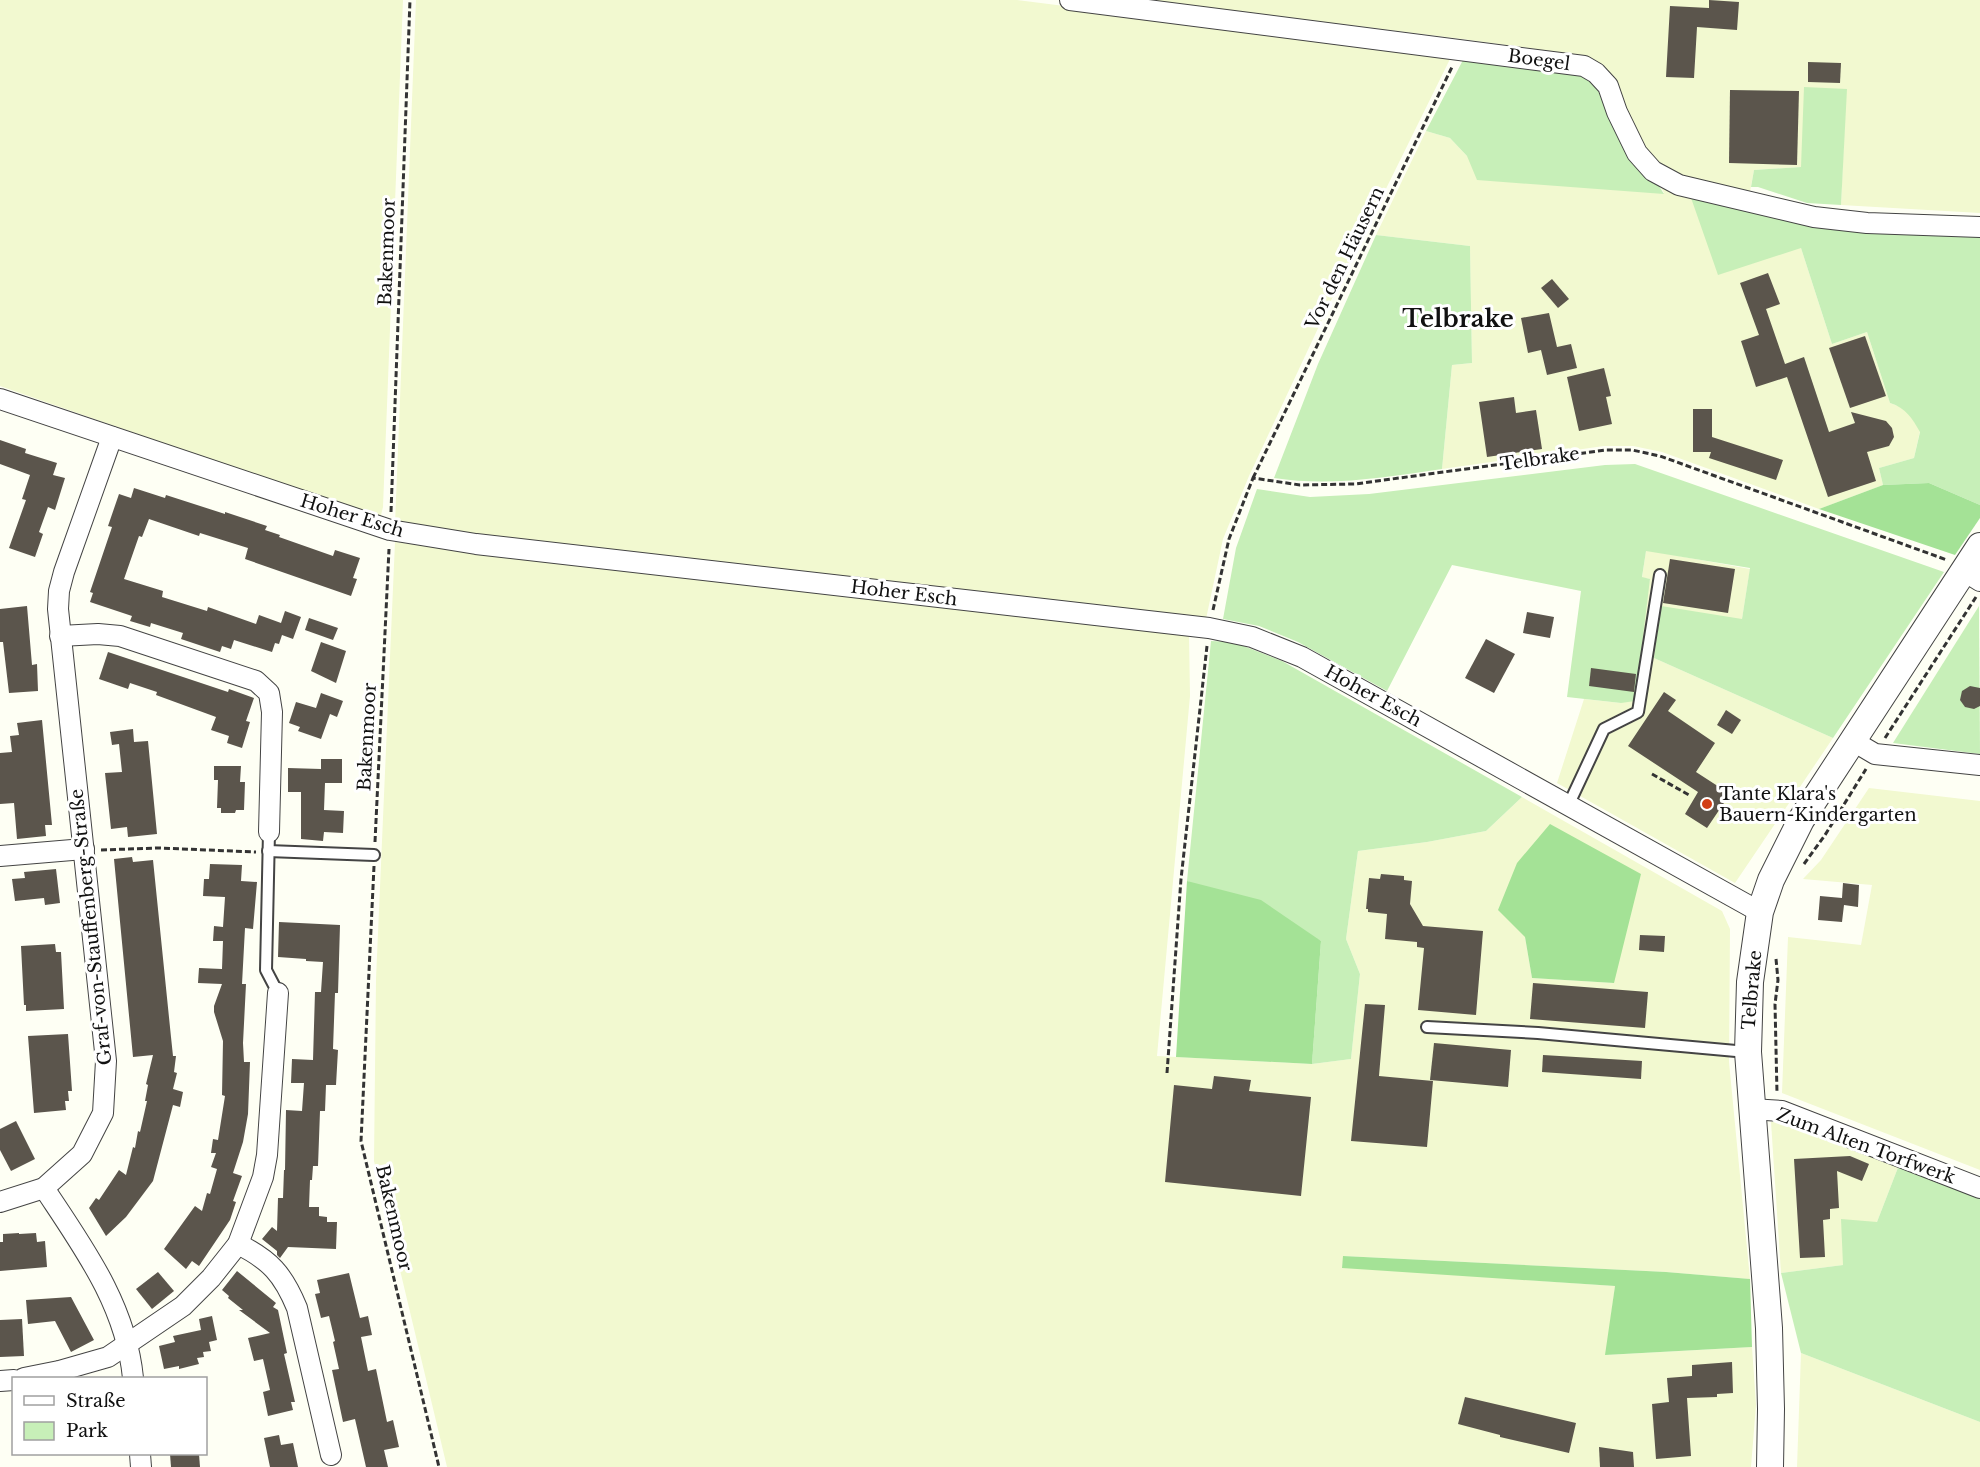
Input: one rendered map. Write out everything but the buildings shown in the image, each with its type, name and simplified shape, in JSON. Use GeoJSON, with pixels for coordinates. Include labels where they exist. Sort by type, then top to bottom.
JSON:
{"type":"FeatureCollection","features":[{"type":"Feature","properties":{"kind":"street","name":"Boegel"},"geometry":{"type":"LineString","coordinates":[[1071,0],[1584,66],[1596,73],[1608,86],[1617,112],[1637,153],[1653,171],[1679,186],[1814,217],[1867,223],[1980,227]]}},
{"type":"Feature","properties":{"kind":"street","name":"Hoher Esch"},"geometry":{"type":"LineString","coordinates":[[0,399],[390,531],[476,544],[1209,628],[1252,637],[1302,657],[1760,912]]}},
{"type":"Feature","properties":{"kind":"street","name":"Graf-von-Stauffenberg-Straße"},"geometry":{"type":"LineString","coordinates":[[0,1202],[44,1188],[82,1154],[103,1113],[106,1061],[57,609],[59,591],[112,437]]}},
{"type":"Feature","properties":{"kind":"street","name":"Telbrake"},"geometry":{"type":"LineString","coordinates":[[1770,1467],[1769,1328],[1748,1052],[1750,982],[1760,912],[1771,880],[1801,820],[1853,741],[1973,584],[1980,546]]}},
{"type":"Feature","properties":{"kind":"street"},"geometry":{"type":"LineString","coordinates":[[60,636],[98,634],[120,636],[256,681],[270,693],[272,712],[268,842]]}},
{"type":"Feature","properties":{"kind":"street"},"geometry":{"type":"LineString","coordinates":[[1853,741],[1875,753],[1980,765]]}},
{"type":"Feature","properties":{"kind":"street"},"geometry":{"type":"LineString","coordinates":[[0,856],[84,849]]}},
{"type":"Feature","properties":{"kind":"street"},"geometry":{"type":"LineString","coordinates":[[29,1377],[108,1357],[183,1306],[211,1278],[238,1244],[262,1177],[267,1155],[278,993]]}},
{"type":"Feature","properties":{"kind":"street","name":"Zum Alten Torfwerk"},"geometry":{"type":"LineString","coordinates":[[1751,1109],[1782,1111],[1980,1188]]}},
{"type":"Feature","properties":{"kind":"street"},"geometry":{"type":"LineString","coordinates":[[44,1188],[94,1265],[123,1324],[133,1377]]}},
{"type":"Feature","properties":{"kind":"street"},"geometry":{"type":"LineString","coordinates":[[238,1244],[258,1254],[279,1272],[289,1288],[297,1308],[331,1455]]}},
{"type":"Feature","properties":{"kind":"lane"},"geometry":{"type":"LineString","coordinates":[[1568,806],[1604,729],[1638,712],[1660,575]]}},
{"type":"Feature","properties":{"kind":"lane"},"geometry":{"type":"LineString","coordinates":[[278,993],[266,970],[268,842],[374,855]]}},
{"type":"Feature","properties":{"kind":"lane"},"geometry":{"type":"LineString","coordinates":[[1427,1027],[1550,1034],[1748,1052]]}},
{"type":"Feature","properties":{"kind":"path","name":"Bakenmoor"},"geometry":{"type":"LineString","coordinates":[[410,0],[390,531],[361,1141],[439,1467]]}},
{"type":"Feature","properties":{"kind":"path","name":"Vor den Häusern"},"geometry":{"type":"LineString","coordinates":[[1253,478],[1461,49]]}},
{"type":"Feature","properties":{"kind":"path","name":"Telbrake"},"geometry":{"type":"LineString","coordinates":[[1253,478],[1300,485],[1355,484],[1606,450],[1632,450],[1660,456],[1947,560],[1973,584]]}},
{"type":"Feature","properties":{"kind":"path"},"geometry":{"type":"LineString","coordinates":[[1167,1073],[1181,879],[1209,628],[1230,539],[1253,478]]}},
{"type":"Feature","properties":{"kind":"path"},"geometry":{"type":"LineString","coordinates":[[1973,584],[1980,602]]}},
{"type":"Feature","properties":{"kind":"path"},"geometry":{"type":"LineString","coordinates":[[1652,774],[1689,795]]}},
{"type":"Feature","properties":{"kind":"path"},"geometry":{"type":"LineString","coordinates":[[84,849],[158,848],[243,852],[268,842]]}},
{"type":"Feature","properties":{"kind":"green space"},"geometry":{"type":"Polygon","coordinates":[[[0,0],[403,0],[383,507],[380,519],[0,386],[0,0]]]}},
{"type":"Feature","properties":{"kind":"green space"},"geometry":{"type":"Polygon","coordinates":[[[416,0],[1017,0],[1452,55],[1335,292],[1249,476],[1223,539],[1206,619],[395,524],[416,0]]]}},
{"type":"Feature","properties":{"kind":"green space"},"geometry":{"type":"Polygon","coordinates":[[[1147,0],[1980,0],[1980,213],[1841,205],[1846,89],[1801,167],[1754,170],[1747,208],[1801,248],[1832,344],[1867,332],[1890,403],[1910,414],[1920,431],[1914,458],[1879,468],[1883,485],[1819,509],[1662,452],[1633,446],[1604,446],[1442,469],[1452,365],[1472,363],[1470,246],[1376,235],[1426,131],[1450,138],[1467,156],[1664,193],[1582,72],[1586,56],[1147,0]]]}},
{"type":"Feature","properties":{"kind":"green space"},"geometry":{"type":"Polygon","coordinates":[[[1463,60],[1582,72],[1592,78],[1664,194],[1477,180],[1467,156],[1450,138],[1426,131],[1463,60]]]}},
{"type":"Feature","properties":{"kind":"green space"},"geometry":{"type":"Polygon","coordinates":[[[1804,87],[1847,89],[1841,205],[1807,203],[1758,187],[1751,187],[1754,170],[1801,167],[1804,87]]]}},
{"type":"Feature","properties":{"kind":"green space"},"geometry":{"type":"Polygon","coordinates":[[[1690,195],[1907,232],[1980,237],[1980,505],[1929,483],[1883,485],[1879,468],[1914,458],[1920,432],[1908,414],[1890,403],[1867,332],[1832,344],[1801,248],[1718,275],[1690,195]]]}},
{"type":"Feature","properties":{"kind":"green space"},"geometry":{"type":"Polygon","coordinates":[[[1376,235],[1470,246],[1472,363],[1452,365],[1442,469],[1337,481],[1295,481],[1274,478],[1318,364],[1376,235]]]}},
{"type":"Feature","properties":{"kind":"green space"},"geometry":{"type":"Polygon","coordinates":[[[1635,464],[1944,572],[1833,738],[1654,658],[1661,606],[1742,619],[1750,568],[1646,551],[1642,577],[1650,579],[1635,701],[1621,703],[1567,697],[1581,591],[1452,565],[1387,691],[1298,642],[1259,626],[1223,619],[1236,548],[1257,489],[1310,497],[1369,494],[1605,465],[1635,464]]]}},
{"type":"Feature","properties":{"kind":"green space"},"geometry":{"type":"Polygon","coordinates":[[[1929,483],[1980,505],[1980,518],[1955,555],[1819,509],[1883,485],[1929,483]]]}},
{"type":"Feature","properties":{"kind":"green space"},"geometry":{"type":"Polygon","coordinates":[[[395,542],[1189,635],[1190,696],[1157,1056],[1312,1064],[1351,1059],[1360,974],[1346,939],[1358,851],[1486,831],[1522,797],[1722,911],[1730,929],[1729,1062],[1750,1279],[1666,1272],[1344,1256],[1342,1267],[1615,1286],[1606,1355],[1752,1347],[1756,1405],[1751,1467],[447,1467],[374,1161],[376,979],[395,542]],[[1525,937],[1532,978],[1614,983],[1525,937]]]}},
{"type":"Feature","properties":{"kind":"green space"},"geometry":{"type":"Polygon","coordinates":[[[1646,550],[1750,569],[1742,619],[1654,658],[1833,738],[1735,883],[1557,783],[1584,699],[1621,703],[1650,579],[1642,578],[1646,550]]]}},
{"type":"Feature","properties":{"kind":"green space"},"geometry":{"type":"Polygon","coordinates":[[[1979,606],[1980,754],[1893,743],[1979,606]]]}},
{"type":"Feature","properties":{"kind":"green space"},"geometry":{"type":"Polygon","coordinates":[[[1211,641],[1233,642],[1282,661],[1522,797],[1486,831],[1358,851],[1346,939],[1360,974],[1351,1059],[1312,1064],[1321,941],[1187,881],[1211,641]]]}},
{"type":"Feature","properties":{"kind":"green space"},"geometry":{"type":"Polygon","coordinates":[[[1869,788],[1980,801],[1980,1170],[1782,1093],[1788,937],[1861,945],[1872,885],[1803,879],[1821,860],[1869,788]]]}},
{"type":"Feature","properties":{"kind":"green space"},"geometry":{"type":"Polygon","coordinates":[[[1550,824],[1641,874],[1614,983],[1532,978],[1525,937],[1498,910],[1517,863],[1550,824]]]}},
{"type":"Feature","properties":{"kind":"green space"},"geometry":{"type":"Polygon","coordinates":[[[1187,881],[1261,900],[1321,941],[1312,1064],[1176,1057],[1187,881]]]}},
{"type":"Feature","properties":{"kind":"green space"},"geometry":{"type":"Polygon","coordinates":[[[1771,1122],[1795,1122],[1899,1165],[1877,1222],[1843,1265],[1781,1273],[1771,1122]]]}},
{"type":"Feature","properties":{"kind":"green space"},"geometry":{"type":"Polygon","coordinates":[[[1899,1165],[1980,1199],[1980,1422],[1801,1353],[1781,1273],[1843,1265],[1841,1219],[1877,1222],[1899,1165]]]}},
{"type":"Feature","properties":{"kind":"green space"},"geometry":{"type":"Polygon","coordinates":[[[1343,1256],[1666,1272],[1750,1279],[1752,1347],[1605,1355],[1615,1286],[1342,1268],[1343,1256]]]}},
{"type":"Feature","properties":{"kind":"green space"},"geometry":{"type":"Polygon","coordinates":[[[1801,1353],[1980,1422],[1980,1467],[1797,1467],[1801,1353]]]}},
{"type":"Feature","properties":{"kind":"place","name":"Tante Klara's Bauern-Kindergarten"},"geometry":{"type":"Point","coordinates":[1707,804]}},
{"type":"Feature","properties":{"kind":"district","name":"Telbrake"},"geometry":{"type":"Point","coordinates":[1458,318]}}]}
